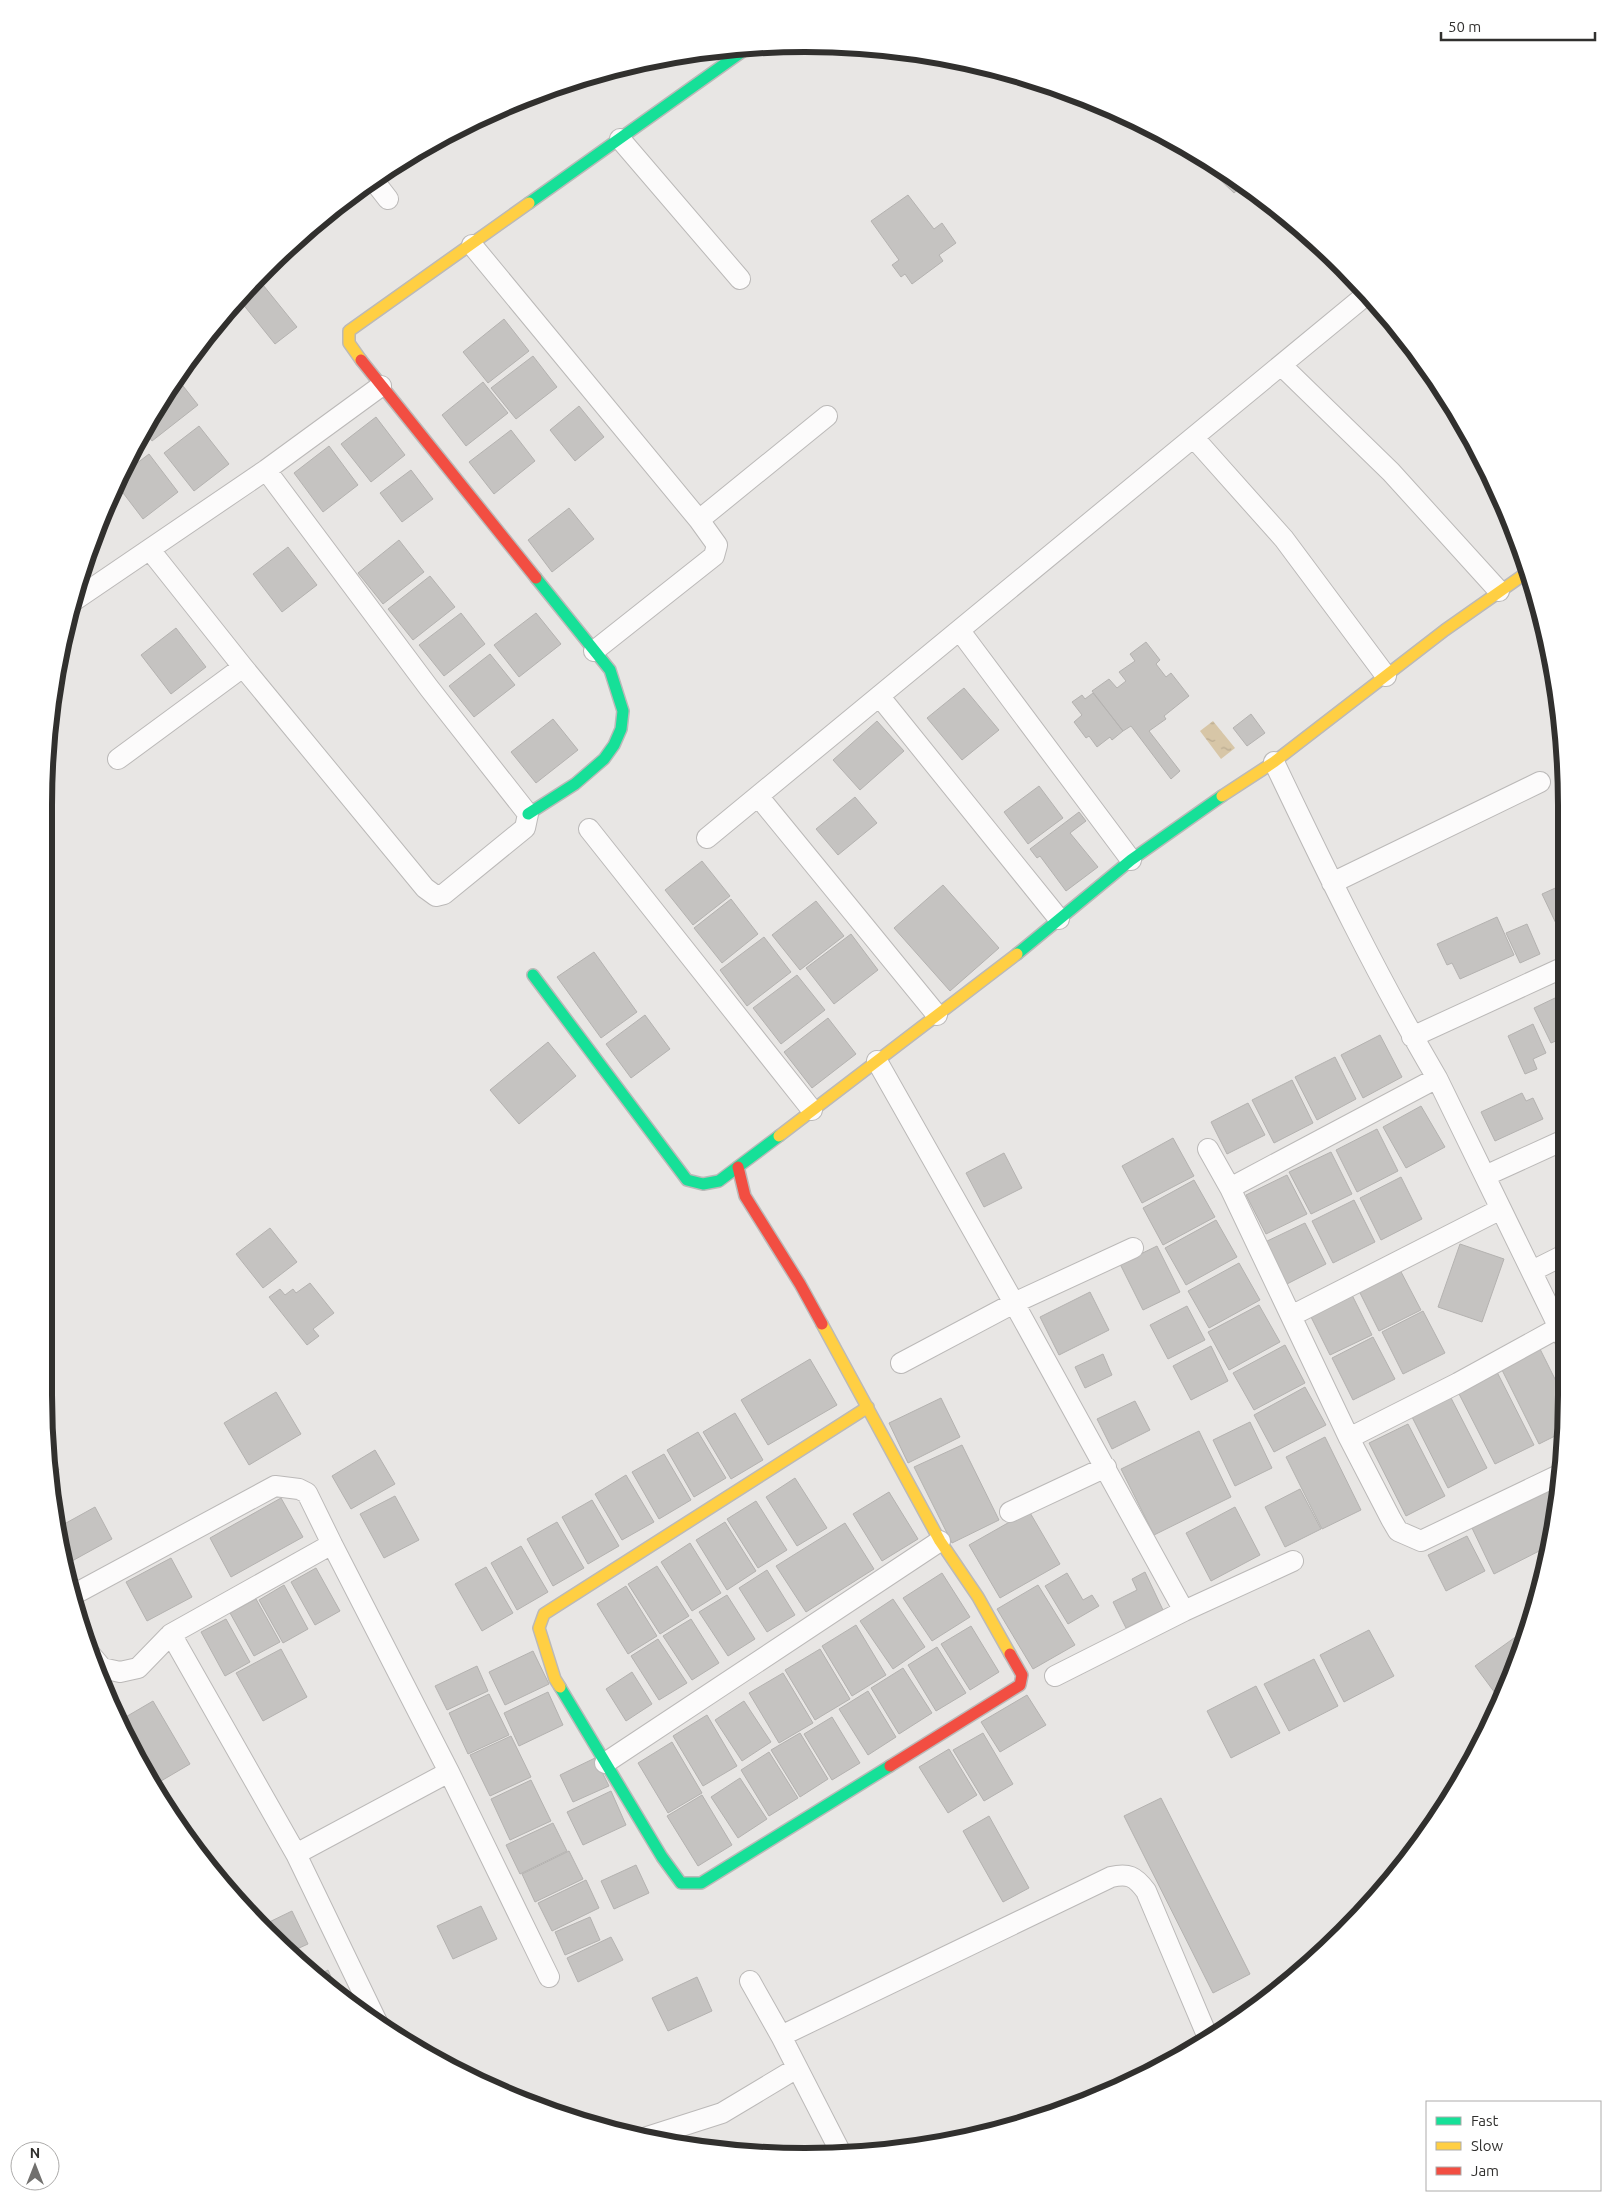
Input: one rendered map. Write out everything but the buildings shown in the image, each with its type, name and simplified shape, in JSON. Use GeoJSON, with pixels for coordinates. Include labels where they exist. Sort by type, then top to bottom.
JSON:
{"type":"FeatureCollection","features":[{"type":"Feature","properties":{"kind":"street"},"geometry":{"type":"LineString","coordinates":[[150,550],[242,667],[430,893],[436,896],[444,894],[525,828],[528,814],[593,772],[619,737],[623,710],[610,670],[353,351],[348,337],[349,331],[736,56]]}},
{"type":"Feature","properties":{"kind":"street"},"geometry":{"type":"LineString","coordinates":[[620,139],[740,279]]}},
{"type":"Feature","properties":{"kind":"street"},"geometry":{"type":"LineString","coordinates":[[378,186],[388,199]]}},
{"type":"Feature","properties":{"kind":"street"},"geometry":{"type":"LineString","coordinates":[[472,244],[699,520],[717,545],[714,556],[594,651]]}},
{"type":"Feature","properties":{"kind":"street"},"geometry":{"type":"LineString","coordinates":[[707,838],[1362,298]]}},
{"type":"Feature","properties":{"kind":"street"},"geometry":{"type":"LineString","coordinates":[[1281,365],[1391,472],[1499,591]]}},
{"type":"Feature","properties":{"kind":"street"},"geometry":{"type":"LineString","coordinates":[[83,595],[266,470],[381,386]]}},
{"type":"Feature","properties":{"kind":"street"},"geometry":{"type":"LineString","coordinates":[[699,520],[827,416]]}},
{"type":"Feature","properties":{"kind":"street"},"geometry":{"type":"LineString","coordinates":[[1194,438],[1284,539],[1386,676]]}},
{"type":"Feature","properties":{"kind":"street"},"geometry":{"type":"LineString","coordinates":[[266,470],[429,688],[528,814]]}},
{"type":"Feature","properties":{"kind":"street"},"geometry":{"type":"LineString","coordinates":[[533,975],[687,1180],[707,1185],[720,1181],[1038,938],[1130,860],[1274,762],[1499,591],[1523,575]]}},
{"type":"Feature","properties":{"kind":"street"},"geometry":{"type":"LineString","coordinates":[[960,631],[1130,860]]}},
{"type":"Feature","properties":{"kind":"street"},"geometry":{"type":"LineString","coordinates":[[118,759],[242,667]]}},
{"type":"Feature","properties":{"kind":"street"},"geometry":{"type":"LineString","coordinates":[[880,697],[1059,920]]}},
{"type":"Feature","properties":{"kind":"street"},"geometry":{"type":"LineString","coordinates":[[1274,762],[1332,883],[1412,1037],[1437,1078],[1558,1327]]}},
{"type":"Feature","properties":{"kind":"street"},"geometry":{"type":"LineString","coordinates":[[1332,883],[1540,782]]}},
{"type":"Feature","properties":{"kind":"street"},"geometry":{"type":"LineString","coordinates":[[758,796],[937,1014]]}},
{"type":"Feature","properties":{"kind":"street"},"geometry":{"type":"LineString","coordinates":[[589,829],[812,1110]]}},
{"type":"Feature","properties":{"kind":"street"},"geometry":{"type":"LineString","coordinates":[[1412,1037],[1558,970]]}},
{"type":"Feature","properties":{"kind":"street"},"geometry":{"type":"LineString","coordinates":[[877,1061],[1106,1467],[1184,1611]]}},
{"type":"Feature","properties":{"kind":"street"},"geometry":{"type":"LineString","coordinates":[[1230,1188],[1437,1078]]}},
{"type":"Feature","properties":{"kind":"street"},"geometry":{"type":"LineString","coordinates":[[1485,1176],[1558,1143]]}},
{"type":"Feature","properties":{"kind":"street"},"geometry":{"type":"LineString","coordinates":[[1208,1149],[1230,1188],[1349,1438],[1398,1531],[1421,1541],[1554,1478]]}},
{"type":"Feature","properties":{"kind":"street"},"geometry":{"type":"LineString","coordinates":[[738,1168],[745,1196],[800,1284],[868,1407],[940,1541],[978,1597],[1022,1676],[1020,1685],[701,1883],[681,1883],[662,1857],[555,1679],[539,1628],[544,1614],[868,1407]]}},
{"type":"Feature","properties":{"kind":"street"},"geometry":{"type":"LineString","coordinates":[[1292,1316],[1501,1209]]}},
{"type":"Feature","properties":{"kind":"street"},"geometry":{"type":"LineString","coordinates":[[902,1364],[1014,1303],[1133,1248]]}},
{"type":"Feature","properties":{"kind":"street"},"geometry":{"type":"LineString","coordinates":[[1532,1271],[1558,1258]]}},
{"type":"Feature","properties":{"kind":"street"},"geometry":{"type":"LineString","coordinates":[[1349,1438],[1558,1335]]}},
{"type":"Feature","properties":{"kind":"street"},"geometry":{"type":"LineString","coordinates":[[1010,1512],[1106,1467]]}},
{"type":"Feature","properties":{"kind":"street"},"geometry":{"type":"LineString","coordinates":[[79,1592],[275,1486],[299,1489],[307,1494],[449,1772],[549,1978]]}},
{"type":"Feature","properties":{"kind":"street"},"geometry":{"type":"LineString","coordinates":[[605,1763],[940,1541]]}},
{"type":"Feature","properties":{"kind":"street"},"geometry":{"type":"LineString","coordinates":[[104,1668],[120,1672],[138,1668],[171,1634],[332,1544]]}},
{"type":"Feature","properties":{"kind":"street"},"geometry":{"type":"LineString","coordinates":[[1056,1676],[1184,1611],[1293,1560]]}},
{"type":"Feature","properties":{"kind":"street"},"geometry":{"type":"LineString","coordinates":[[171,1634],[296,1854],[372,2011]]}},
{"type":"Feature","properties":{"kind":"street"},"geometry":{"type":"LineString","coordinates":[[296,1854],[449,1772]]}},
{"type":"Feature","properties":{"kind":"street"},"geometry":{"type":"LineString","coordinates":[[781,2036],[1111,1877],[1126,1874],[1138,1879],[1146,1891],[1205,2034]]}},
{"type":"Feature","properties":{"kind":"street"},"geometry":{"type":"LineString","coordinates":[[750,1981],[781,2036],[838,2147]]}},
{"type":"Feature","properties":{"kind":"street"},"geometry":{"type":"LineString","coordinates":[[658,2134],[722,2113],[797,2068]]}},
{"type":"Feature","properties":{"kind":"water"},"geometry":{"type":"Polygon","coordinates":[[[1213,721],[1235,748],[1221,759],[1200,731],[1213,721]]]}},
{"type":"Feature","properties":{"kind":"traffic: fast"},"geometry":{"type":"LineString","coordinates":[[529,203],[736,56]]}},
{"type":"Feature","properties":{"kind":"traffic: fast"},"geometry":{"type":"LineString","coordinates":[[528,814],[575,784],[604,759],[614,745],[621,729],[623,711],[610,670],[536,578]]}},
{"type":"Feature","properties":{"kind":"traffic: fast"},"geometry":{"type":"LineString","coordinates":[[1017,954],[1131,860],[1222,796]]}},
{"type":"Feature","properties":{"kind":"traffic: fast"},"geometry":{"type":"LineString","coordinates":[[533,975],[687,1180],[703,1184],[719,1181],[779,1136]]}},
{"type":"Feature","properties":{"kind":"traffic: fast"},"geometry":{"type":"LineString","coordinates":[[560,1687],[662,1857],[681,1883],[701,1883],[890,1766]]}},
{"type":"Feature","properties":{"kind":"traffic: slow"},"geometry":{"type":"LineString","coordinates":[[361,360],[349,343],[349,331],[529,203]]}},
{"type":"Feature","properties":{"kind":"traffic: slow"},"geometry":{"type":"LineString","coordinates":[[1222,796],[1274,762],[1445,630],[1523,575]]}},
{"type":"Feature","properties":{"kind":"traffic: slow"},"geometry":{"type":"LineString","coordinates":[[779,1136],[1017,954]]}},
{"type":"Feature","properties":{"kind":"traffic: slow"},"geometry":{"type":"LineString","coordinates":[[822,1324],[940,1541],[978,1597],[1010,1654]]}},
{"type":"Feature","properties":{"kind":"traffic: slow"},"geometry":{"type":"LineString","coordinates":[[560,1687],[555,1679],[539,1628],[544,1614],[868,1407]]}},
{"type":"Feature","properties":{"kind":"traffic: jam"},"geometry":{"type":"LineString","coordinates":[[361,360],[536,578]]}},
{"type":"Feature","properties":{"kind":"traffic: jam"},"geometry":{"type":"LineString","coordinates":[[738,1167],[745,1196],[800,1284],[822,1324]]}},
{"type":"Feature","properties":{"kind":"traffic: jam"},"geometry":{"type":"LineString","coordinates":[[890,1766],[1020,1685],[1022,1675],[1010,1654]]}}]}
